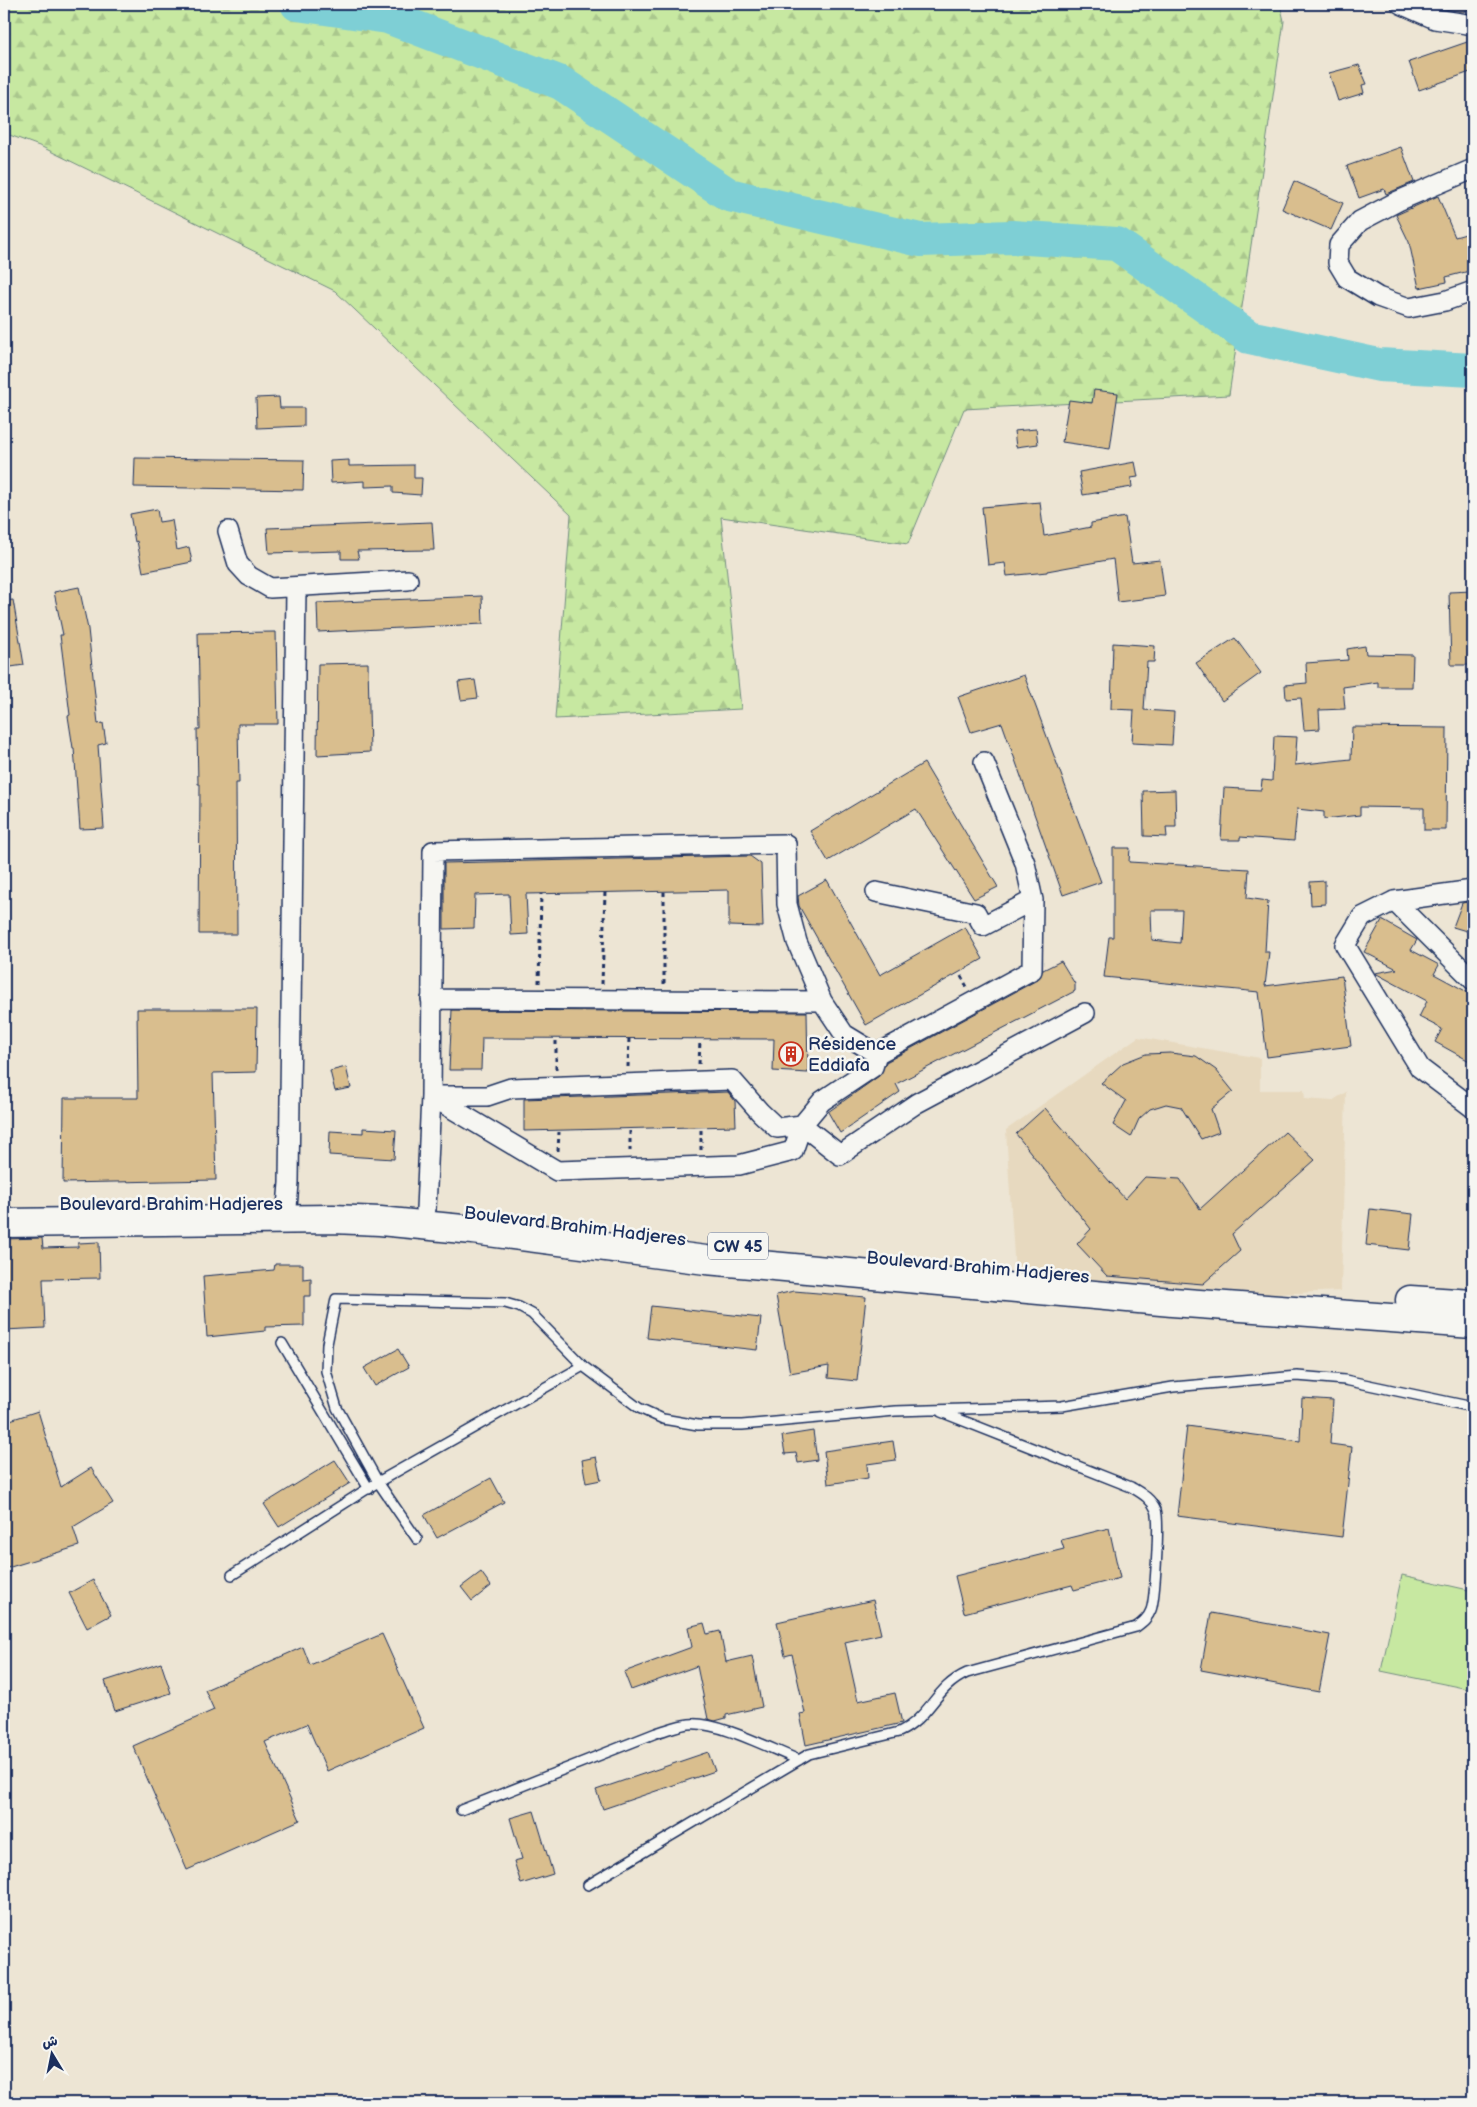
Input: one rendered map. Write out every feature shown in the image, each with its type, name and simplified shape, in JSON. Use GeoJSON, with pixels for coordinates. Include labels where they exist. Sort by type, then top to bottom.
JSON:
{"type":"FeatureCollection","features":[{"type":"Feature","properties":{"kind":"main road","name":"Boulevard Brahim Hadjeres"},"geometry":{"type":"LineString","coordinates":[[4,1205],[287,1211],[349,1204],[426,1208],[712,1243],[1171,1284],[1473,1304]]}},
{"type":"Feature","properties":{"kind":"main road"},"geometry":{"type":"LineString","coordinates":[[4,1223],[287,1211],[333,1219],[426,1225],[706,1260],[1172,1302],[1473,1324]]}},
{"type":"Feature","properties":{"kind":"street"},"geometry":{"type":"LineString","coordinates":[[1401,4],[1435,19],[1473,25]]}},
{"type":"Feature","properties":{"kind":"street"},"geometry":{"type":"LineString","coordinates":[[1473,169],[1398,201],[1360,221],[1340,245],[1338,263],[1347,278],[1378,297],[1408,308],[1445,302],[1473,291]]}},
{"type":"Feature","properties":{"kind":"street"},"geometry":{"type":"LineString","coordinates":[[228,531],[238,564],[250,576],[270,588],[296,588],[408,580]]}},
{"type":"Feature","properties":{"kind":"street"},"geometry":{"type":"LineString","coordinates":[[287,1211],[296,588]]}},
{"type":"Feature","properties":{"kind":"street"},"geometry":{"type":"LineString","coordinates":[[431,1096],[557,1171],[740,1165],[793,1151],[802,1125],[822,1101],[873,1067],[877,1054],[1032,970],[1033,900],[1025,863],[984,762]]}},
{"type":"Feature","properties":{"kind":"street"},"geometry":{"type":"LineString","coordinates":[[426,1208],[431,1096],[433,851],[786,844],[787,904],[797,942],[822,1001],[844,1034],[877,1054]]}},
{"type":"Feature","properties":{"kind":"street"},"geometry":{"type":"LineString","coordinates":[[1473,890],[1394,901],[1362,917],[1345,944],[1420,1068],[1473,1108]]}},
{"type":"Feature","properties":{"kind":"street"},"geometry":{"type":"LineString","coordinates":[[876,892],[976,913],[984,926],[1033,900]]}},
{"type":"Feature","properties":{"kind":"street"},"geometry":{"type":"LineString","coordinates":[[1394,901],[1473,980]]}},
{"type":"Feature","properties":{"kind":"street"},"geometry":{"type":"LineString","coordinates":[[431,999],[822,1001]]}},
{"type":"Feature","properties":{"kind":"street"},"geometry":{"type":"LineString","coordinates":[[431,1096],[487,1096],[511,1088],[732,1080],[777,1128],[802,1125],[840,1154],[917,1103],[1085,1013]]}},
{"type":"Feature","properties":{"kind":"lane"},"geometry":{"type":"LineString","coordinates":[[417,1539],[378,1482],[338,1408],[326,1371],[327,1344],[336,1299],[505,1303],[519,1307],[532,1314],[583,1366],[639,1408],[663,1420],[698,1425],[742,1425],[895,1411],[1062,1406],[1173,1387],[1298,1376],[1345,1380],[1473,1407]]}},
{"type":"Feature","properties":{"kind":"lane"},"geometry":{"type":"LineString","coordinates":[[282,1343],[368,1488]]}},
{"type":"Feature","properties":{"kind":"lane"},"geometry":{"type":"LineString","coordinates":[[232,1575],[378,1482],[583,1366]]}},
{"type":"Feature","properties":{"kind":"lane"},"geometry":{"type":"LineString","coordinates":[[588,1884],[809,1754],[899,1732],[911,1727],[920,1720],[945,1686],[953,1679],[966,1673],[1136,1627],[1145,1621],[1152,1609],[1158,1532],[1156,1511],[1149,1498],[1131,1487],[936,1410]]}},
{"type":"Feature","properties":{"kind":"lane"},"geometry":{"type":"LineString","coordinates":[[461,1810],[656,1733],[689,1724],[705,1724],[799,1760]]}},
{"type":"Feature","properties":{"kind":"path"},"geometry":{"type":"LineString","coordinates":[[601,1000],[605,892]]}},
{"type":"Feature","properties":{"kind":"path"},"geometry":{"type":"LineString","coordinates":[[664,892],[664,1000]]}},
{"type":"Feature","properties":{"kind":"path"},"geometry":{"type":"LineString","coordinates":[[539,999],[541,894]]}},
{"type":"Feature","properties":{"kind":"path"},"geometry":{"type":"LineString","coordinates":[[626,1084],[630,1038]]}},
{"type":"Feature","properties":{"kind":"path"},"geometry":{"type":"LineString","coordinates":[[556,1040],[556,1086]]}},
{"type":"Feature","properties":{"kind":"path"},"geometry":{"type":"LineString","coordinates":[[699,1081],[700,1040]]}},
{"type":"Feature","properties":{"kind":"shaded area"},"geometry":{"type":"Polygon","coordinates":[[[1138,1037],[1260,1058],[1260,1090],[1304,1090],[1305,1099],[1332,1101],[1346,1092],[1341,1291],[1274,1294],[1015,1273],[1006,1130],[1138,1037]]]}},
{"type":"Feature","properties":{"kind":"green space"},"geometry":{"type":"Polygon","coordinates":[[[4,4],[1280,4],[1284,21],[1229,395],[964,409],[908,544],[721,517],[741,709],[555,719],[571,515],[335,291],[42,147],[4,133],[4,4]]]}},
{"type":"Feature","properties":{"kind":"green space"},"geometry":{"type":"Polygon","coordinates":[[[1402,1575],[1473,1591],[1473,1690],[1381,1671],[1402,1575]]]}},
{"type":"Feature","properties":{"kind":"building"},"geometry":{"type":"Polygon","coordinates":[[[1434,4],[1473,4],[1473,7],[1463,12],[1438,8],[1434,4]]]}},
{"type":"Feature","properties":{"kind":"building"},"geometry":{"type":"Polygon","coordinates":[[[1473,40],[1473,71],[1419,90],[1409,62],[1473,40]]]}},
{"type":"Feature","properties":{"kind":"building"},"geometry":{"type":"Polygon","coordinates":[[[1359,65],[1367,84],[1362,85],[1364,93],[1338,101],[1329,73],[1359,65]]]}},
{"type":"Feature","properties":{"kind":"building"},"geometry":{"type":"Polygon","coordinates":[[[1401,147],[1414,182],[1386,194],[1384,189],[1359,198],[1347,166],[1401,147]]]}},
{"type":"Feature","properties":{"kind":"building"},"geometry":{"type":"Polygon","coordinates":[[[1294,181],[1343,203],[1331,230],[1282,209],[1294,181]]]}},
{"type":"Feature","properties":{"kind":"building"},"geometry":{"type":"Polygon","coordinates":[[[1438,196],[1455,237],[1473,232],[1473,270],[1446,277],[1447,282],[1419,288],[1409,242],[1396,215],[1438,196]]]}},
{"type":"Feature","properties":{"kind":"building"},"geometry":{"type":"Polygon","coordinates":[[[1094,390],[1118,393],[1110,449],[1062,442],[1069,400],[1092,403],[1094,390]]]}},
{"type":"Feature","properties":{"kind":"building"},"geometry":{"type":"Polygon","coordinates":[[[279,397],[280,408],[304,408],[304,426],[257,428],[256,398],[279,397]]]}},
{"type":"Feature","properties":{"kind":"building"},"geometry":{"type":"Polygon","coordinates":[[[1036,429],[1038,444],[1016,447],[1014,431],[1036,429]]]}},
{"type":"Feature","properties":{"kind":"building"},"geometry":{"type":"Polygon","coordinates":[[[135,458],[304,460],[303,490],[134,487],[135,458]]]}},
{"type":"Feature","properties":{"kind":"building"},"geometry":{"type":"Polygon","coordinates":[[[349,460],[349,466],[414,465],[414,478],[422,478],[421,495],[393,493],[393,486],[365,487],[365,481],[331,483],[330,461],[349,460]]]}},
{"type":"Feature","properties":{"kind":"building"},"geometry":{"type":"Polygon","coordinates":[[[1135,462],[1138,477],[1131,478],[1132,487],[1083,495],[1079,472],[1135,462]]]}},
{"type":"Feature","properties":{"kind":"building"},"geometry":{"type":"Polygon","coordinates":[[[1040,502],[1044,536],[1091,527],[1091,523],[1125,517],[1132,563],[1160,560],[1165,596],[1118,602],[1113,559],[1047,572],[1007,576],[1005,563],[988,565],[982,507],[1040,502]]]}},
{"type":"Feature","properties":{"kind":"building"},"geometry":{"type":"Polygon","coordinates":[[[157,509],[159,522],[172,520],[177,550],[189,547],[192,562],[143,572],[130,514],[157,509]]]}},
{"type":"Feature","properties":{"kind":"building"},"geometry":{"type":"Polygon","coordinates":[[[432,522],[434,550],[357,551],[359,559],[341,559],[341,551],[269,553],[267,528],[432,522]]]}},
{"type":"Feature","properties":{"kind":"building"},"geometry":{"type":"Polygon","coordinates":[[[79,587],[88,629],[98,724],[103,723],[106,743],[98,745],[104,828],[80,829],[74,748],[68,716],[70,715],[60,635],[63,635],[54,592],[79,587]]]}},
{"type":"Feature","properties":{"kind":"building"},"geometry":{"type":"Polygon","coordinates":[[[1473,591],[1473,665],[1451,665],[1449,592],[1473,591]]]}},
{"type":"Feature","properties":{"kind":"building"},"geometry":{"type":"Polygon","coordinates":[[[482,596],[483,624],[318,632],[317,603],[482,596]]]}},
{"type":"Feature","properties":{"kind":"building"},"geometry":{"type":"Polygon","coordinates":[[[13,600],[24,665],[4,668],[4,601],[13,600]]]}},
{"type":"Feature","properties":{"kind":"building"},"geometry":{"type":"Polygon","coordinates":[[[276,632],[278,724],[238,724],[239,783],[236,783],[237,934],[199,934],[200,784],[198,784],[197,729],[200,729],[198,633],[276,632]]]}},
{"type":"Feature","properties":{"kind":"building"},"geometry":{"type":"Polygon","coordinates":[[[1235,638],[1261,673],[1222,701],[1196,663],[1235,638]]]}},
{"type":"Feature","properties":{"kind":"building"},"geometry":{"type":"Polygon","coordinates":[[[1113,643],[1155,646],[1154,662],[1147,662],[1144,710],[1174,712],[1172,745],[1132,743],[1134,710],[1111,709],[1113,643]]]}},
{"type":"Feature","properties":{"kind":"building"},"geometry":{"type":"Polygon","coordinates":[[[1365,646],[1366,654],[1413,655],[1412,687],[1378,687],[1378,682],[1343,687],[1345,709],[1319,710],[1320,729],[1304,730],[1301,698],[1286,699],[1285,685],[1307,683],[1306,663],[1348,660],[1347,649],[1365,646]]]}},
{"type":"Feature","properties":{"kind":"building"},"geometry":{"type":"Polygon","coordinates":[[[368,663],[370,752],[317,755],[318,664],[368,663]]]}},
{"type":"Feature","properties":{"kind":"building"},"geometry":{"type":"Polygon","coordinates":[[[1024,675],[1101,882],[1063,895],[1002,723],[971,732],[958,697],[1024,675]]]}},
{"type":"Feature","properties":{"kind":"building"},"geometry":{"type":"Polygon","coordinates":[[[475,680],[478,698],[461,700],[458,682],[475,680]]]}},
{"type":"Feature","properties":{"kind":"building"},"geometry":{"type":"Polygon","coordinates":[[[1352,727],[1447,728],[1446,830],[1424,830],[1424,808],[1360,807],[1360,815],[1324,819],[1324,812],[1297,809],[1294,841],[1240,837],[1240,840],[1221,840],[1224,788],[1261,790],[1262,780],[1272,781],[1274,736],[1297,737],[1295,765],[1351,759],[1352,727]]]}},
{"type":"Feature","properties":{"kind":"building"},"geometry":{"type":"Polygon","coordinates":[[[924,763],[998,887],[974,899],[916,809],[828,861],[810,831],[924,763]]]}},
{"type":"Feature","properties":{"kind":"building"},"geometry":{"type":"Polygon","coordinates":[[[1175,790],[1176,827],[1166,827],[1167,837],[1144,836],[1143,791],[1175,790]]]}},
{"type":"Feature","properties":{"kind":"building"},"geometry":{"type":"Polygon","coordinates":[[[1113,848],[1130,848],[1129,862],[1249,869],[1247,898],[1268,901],[1265,952],[1269,952],[1265,986],[1342,976],[1351,1046],[1267,1057],[1259,992],[1104,977],[1109,937],[1113,937],[1113,848]],[[1151,910],[1152,940],[1180,943],[1182,910],[1151,910]]]}},
{"type":"Feature","properties":{"kind":"building"},"geometry":{"type":"Polygon","coordinates":[[[750,856],[761,864],[763,927],[729,926],[729,890],[526,894],[528,934],[511,935],[509,894],[475,895],[474,928],[444,929],[444,863],[750,856]]]}},
{"type":"Feature","properties":{"kind":"building"},"geometry":{"type":"Polygon","coordinates":[[[827,880],[880,975],[965,927],[983,959],[866,1025],[799,906],[798,896],[827,880]]]}},
{"type":"Feature","properties":{"kind":"building"},"geometry":{"type":"Polygon","coordinates":[[[1325,881],[1325,904],[1311,905],[1310,882],[1325,881]]]}},
{"type":"Feature","properties":{"kind":"building"},"geometry":{"type":"Polygon","coordinates":[[[1473,901],[1473,933],[1453,927],[1462,903],[1473,901]]]}},
{"type":"Feature","properties":{"kind":"building"},"geometry":{"type":"Polygon","coordinates":[[[1382,920],[1417,940],[1411,950],[1439,965],[1434,974],[1473,995],[1473,1063],[1435,1042],[1442,1029],[1419,1017],[1427,1001],[1375,973],[1397,969],[1364,952],[1382,920]]]}},
{"type":"Feature","properties":{"kind":"building"},"geometry":{"type":"Polygon","coordinates":[[[1061,961],[1075,984],[1075,991],[896,1084],[900,1092],[840,1133],[828,1112],[879,1076],[886,1062],[1037,980],[1043,970],[1061,961]]]}},
{"type":"Feature","properties":{"kind":"building"},"geometry":{"type":"Polygon","coordinates":[[[137,1009],[257,1009],[256,1072],[213,1073],[216,1180],[63,1183],[64,1098],[138,1098],[137,1009]]]}},
{"type":"Feature","properties":{"kind":"building","name":"Résidence Eddiafa"},"geometry":{"type":"Polygon","coordinates":[[[452,1010],[807,1012],[808,1073],[773,1071],[774,1039],[482,1038],[481,1070],[449,1070],[452,1010]]]}},
{"type":"Feature","properties":{"kind":"building"},"geometry":{"type":"Polygon","coordinates":[[[1170,1053],[1196,1056],[1216,1070],[1233,1091],[1211,1109],[1219,1132],[1201,1139],[1181,1107],[1166,1104],[1150,1109],[1139,1119],[1131,1137],[1113,1125],[1126,1101],[1101,1083],[1123,1063],[1146,1054],[1170,1053]]]}},
{"type":"Feature","properties":{"kind":"building"},"geometry":{"type":"Polygon","coordinates":[[[346,1067],[351,1088],[335,1091],[330,1071],[346,1067]]]}},
{"type":"Feature","properties":{"kind":"building"},"geometry":{"type":"Polygon","coordinates":[[[728,1092],[735,1101],[736,1126],[524,1131],[524,1099],[728,1092]]]}},
{"type":"Feature","properties":{"kind":"building"},"geometry":{"type":"Polygon","coordinates":[[[1045,1108],[1125,1199],[1145,1177],[1180,1179],[1200,1209],[1285,1132],[1315,1160],[1232,1234],[1240,1251],[1203,1284],[1107,1276],[1077,1244],[1091,1229],[1016,1134],[1045,1108]]]}},
{"type":"Feature","properties":{"kind":"building"},"geometry":{"type":"Polygon","coordinates":[[[363,1128],[396,1130],[394,1159],[329,1155],[330,1131],[363,1133],[363,1128]]]}},
{"type":"Feature","properties":{"kind":"building"},"geometry":{"type":"Polygon","coordinates":[[[1370,1209],[1413,1214],[1409,1250],[1366,1245],[1370,1209]]]}},
{"type":"Feature","properties":{"kind":"building"},"geometry":{"type":"Polygon","coordinates":[[[42,1238],[43,1248],[78,1247],[78,1243],[99,1242],[100,1278],[43,1279],[45,1328],[4,1330],[4,1239],[42,1238]]]}},
{"type":"Feature","properties":{"kind":"building"},"geometry":{"type":"Polygon","coordinates":[[[275,1264],[303,1264],[303,1279],[311,1278],[311,1296],[304,1296],[304,1326],[265,1327],[265,1331],[207,1337],[203,1276],[274,1270],[275,1264]]]}},
{"type":"Feature","properties":{"kind":"building"},"geometry":{"type":"Polygon","coordinates":[[[794,1291],[866,1297],[857,1381],[828,1378],[829,1366],[790,1373],[776,1295],[794,1291]]]}},
{"type":"Feature","properties":{"kind":"building"},"geometry":{"type":"Polygon","coordinates":[[[651,1306],[761,1318],[757,1350],[647,1338],[651,1306]]]}},
{"type":"Feature","properties":{"kind":"building"},"geometry":{"type":"Polygon","coordinates":[[[398,1349],[409,1367],[375,1386],[364,1368],[398,1349]]]}},
{"type":"Feature","properties":{"kind":"building"},"geometry":{"type":"Polygon","coordinates":[[[1302,1398],[1333,1400],[1330,1444],[1352,1447],[1342,1537],[1177,1516],[1187,1426],[1300,1441],[1302,1398]]]}},
{"type":"Feature","properties":{"kind":"building"},"geometry":{"type":"Polygon","coordinates":[[[38,1411],[61,1487],[91,1468],[113,1503],[73,1527],[79,1546],[4,1569],[4,1422],[38,1411]]]}},
{"type":"Feature","properties":{"kind":"building"},"geometry":{"type":"Polygon","coordinates":[[[813,1431],[817,1460],[798,1463],[796,1453],[785,1454],[782,1436],[813,1431]]]}},
{"type":"Feature","properties":{"kind":"building"},"geometry":{"type":"Polygon","coordinates":[[[893,1441],[896,1460],[867,1464],[868,1478],[828,1484],[824,1451],[893,1441]]]}},
{"type":"Feature","properties":{"kind":"building"},"geometry":{"type":"Polygon","coordinates":[[[596,1457],[601,1480],[586,1483],[582,1460],[596,1457]]]}},
{"type":"Feature","properties":{"kind":"building"},"geometry":{"type":"Polygon","coordinates":[[[335,1460],[350,1483],[279,1527],[264,1504],[335,1460]]]}},
{"type":"Feature","properties":{"kind":"building"},"geometry":{"type":"Polygon","coordinates":[[[491,1478],[504,1502],[437,1538],[424,1515],[491,1478]]]}},
{"type":"Feature","properties":{"kind":"building"},"geometry":{"type":"Polygon","coordinates":[[[1109,1528],[1120,1578],[1074,1590],[1072,1585],[964,1613],[955,1576],[1064,1549],[1061,1540],[1109,1528]]]}},
{"type":"Feature","properties":{"kind":"building"},"geometry":{"type":"Polygon","coordinates":[[[481,1572],[491,1586],[472,1601],[461,1587],[481,1572]]]}},
{"type":"Feature","properties":{"kind":"building"},"geometry":{"type":"Polygon","coordinates":[[[93,1580],[111,1615],[87,1628],[69,1593],[93,1580]]]}},
{"type":"Feature","properties":{"kind":"building"},"geometry":{"type":"Polygon","coordinates":[[[873,1600],[881,1634],[845,1642],[858,1701],[895,1693],[902,1723],[806,1745],[800,1714],[805,1713],[792,1654],[785,1656],[777,1622],[873,1600]]]}},
{"type":"Feature","properties":{"kind":"building"},"geometry":{"type":"Polygon","coordinates":[[[1211,1613],[1330,1635],[1319,1692],[1201,1670],[1211,1613]]]}},
{"type":"Feature","properties":{"kind":"building"},"geometry":{"type":"Polygon","coordinates":[[[704,1623],[707,1634],[720,1631],[726,1662],[752,1656],[762,1707],[726,1715],[726,1718],[715,1721],[708,1719],[697,1666],[631,1690],[624,1672],[692,1647],[688,1627],[704,1623]]]}},
{"type":"Feature","properties":{"kind":"building"},"geometry":{"type":"Polygon","coordinates":[[[382,1634],[424,1728],[327,1771],[307,1724],[265,1742],[300,1820],[187,1870],[133,1746],[214,1710],[205,1690],[303,1647],[310,1665],[382,1634]]]}},
{"type":"Feature","properties":{"kind":"building"},"geometry":{"type":"Polygon","coordinates":[[[161,1663],[171,1693],[115,1711],[105,1681],[161,1663]]]}},
{"type":"Feature","properties":{"kind":"building"},"geometry":{"type":"Polygon","coordinates":[[[708,1752],[715,1771],[603,1809],[596,1790],[708,1752]]]}},
{"type":"Feature","properties":{"kind":"building"},"geometry":{"type":"Polygon","coordinates":[[[534,1811],[553,1874],[521,1884],[514,1861],[522,1859],[510,1818],[534,1811]]]}},
{"type":"Feature","properties":{"kind":"waterway"},"geometry":{"type":"LineString","coordinates":[[297,4],[388,17],[561,83],[729,195],[920,240],[1012,237],[1117,244],[1249,337],[1379,365],[1473,370]]}},
{"type":"Feature","properties":{"kind":"place","name":"Résidence Eddiafa"},"geometry":{"type":"Point","coordinates":[791,1054]}}]}
